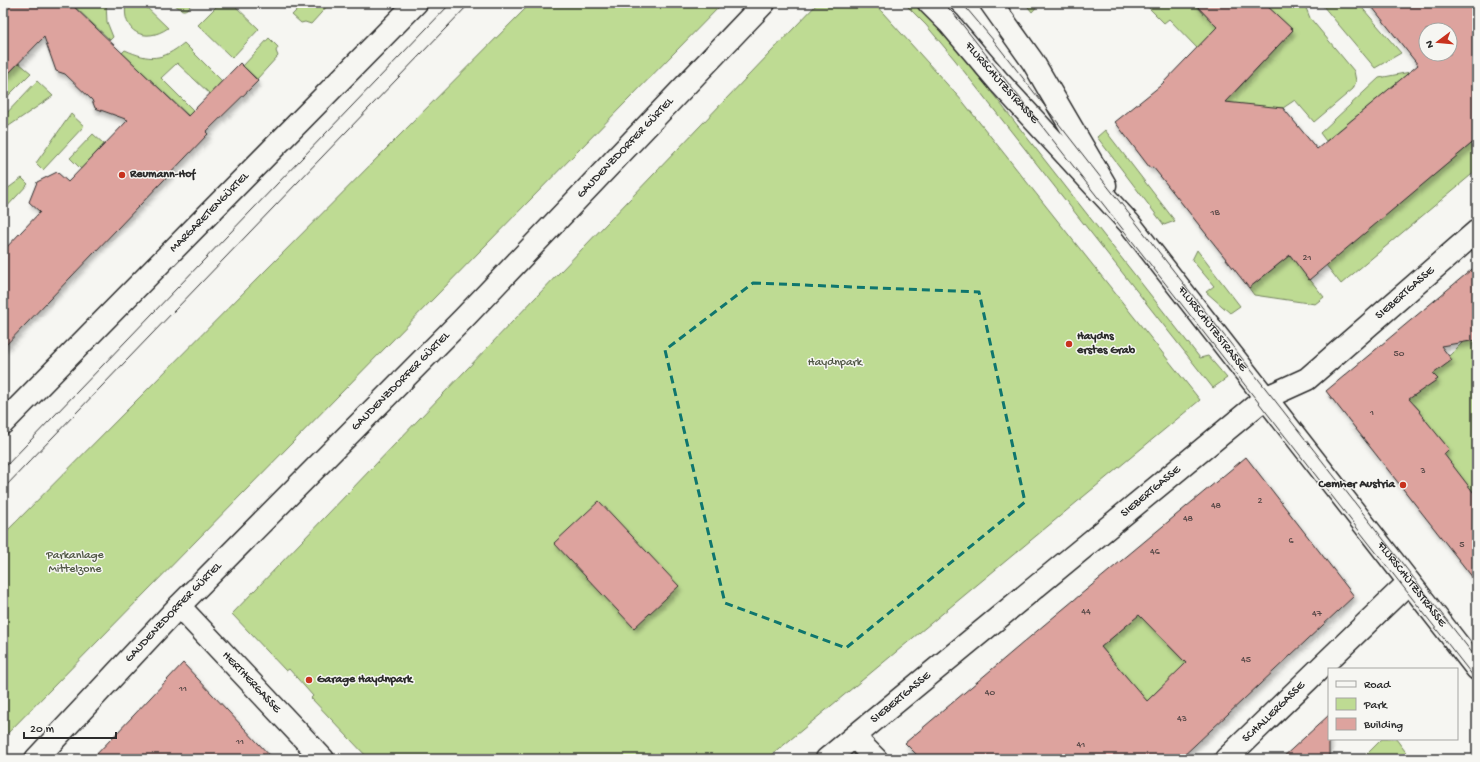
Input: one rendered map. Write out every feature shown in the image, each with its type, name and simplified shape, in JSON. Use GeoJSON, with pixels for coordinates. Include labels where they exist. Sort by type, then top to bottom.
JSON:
{"type":"FeatureCollection","features":[{"type":"Feature","properties":{"kind":"street","name":"MARGARETENGÜRTEL"},"geometry":{"type":"LineString","coordinates":[[5,418],[416,3]]}},
{"type":"Feature","properties":{"kind":"street","name":"GAUDENZDORFER GÜRTEL"},"geometry":{"type":"LineString","coordinates":[[36,759],[179,606],[464,318],[764,3]]}},
{"type":"Feature","properties":{"kind":"street","name":"FLURSCHÜTZSTRASSE"},"geometry":{"type":"LineString","coordinates":[[929,3],[950,24],[999,82],[1128,224],[1477,669]]}},
{"type":"Feature","properties":{"kind":"street"},"geometry":{"type":"LineString","coordinates":[[991,3],[1033,62],[1128,224]]}},
{"type":"Feature","properties":{"kind":"street","name":"SIEBERTGASSE"},"geometry":{"type":"LineString","coordinates":[[827,759],[1265,398],[1307,379],[1477,230]]}},
{"type":"Feature","properties":{"kind":"street","name":"SCHALLERGASSE"},"geometry":{"type":"LineString","coordinates":[[1226,759],[1409,582]]}},
{"type":"Feature","properties":{"kind":"street","name":"HERTHERGASSE"},"geometry":{"type":"LineString","coordinates":[[179,606],[323,759]]}},
{"type":"Feature","properties":{"kind":"street"},"geometry":{"type":"LineString","coordinates":[[854,736],[876,759]]}},
{"type":"Feature","properties":{"kind":"highlighted area"},"geometry":{"type":"Polygon","coordinates":[[[753,283],[979,292],[1025,502],[846,648],[725,603],[665,350],[753,283]]]}},
{"type":"Feature","properties":{"kind":"green space"},"geometry":{"type":"Polygon","coordinates":[[[75,3],[106,3],[107,22],[113,37],[110,40],[75,7],[75,3]]]}},
{"type":"Feature","properties":{"kind":"green space"},"geometry":{"type":"Polygon","coordinates":[[[126,3],[142,3],[168,28],[151,35],[143,35],[136,32],[131,28],[127,21],[125,13],[126,3]]]}},
{"type":"Feature","properties":{"kind":"green space"},"geometry":{"type":"Polygon","coordinates":[[[173,3],[193,3],[185,10],[181,10],[173,3]]]}},
{"type":"Feature","properties":{"kind":"green space"},"geometry":{"type":"Polygon","coordinates":[[[220,3],[232,3],[259,29],[232,58],[198,25],[220,3]]]}},
{"type":"Feature","properties":{"kind":"green space"},"geometry":{"type":"Polygon","coordinates":[[[304,3],[330,3],[311,24],[305,22],[301,23],[292,15],[304,3]]]}},
{"type":"Feature","properties":{"kind":"green space","name":"Parkanlage Mittelzone"},"geometry":{"type":"Polygon","coordinates":[[[531,3],[723,3],[3,738],[3,535],[531,3]]]}},
{"type":"Feature","properties":{"kind":"green space","name":"Haydnpark"},"geometry":{"type":"Polygon","coordinates":[[[818,3],[874,3],[964,103],[1200,400],[767,759],[369,759],[311,698],[313,696],[289,669],[286,671],[232,614],[818,3]]]}},
{"type":"Feature","properties":{"kind":"green space"},"geometry":{"type":"Polygon","coordinates":[[[904,3],[917,3],[945,33],[1200,358],[1208,356],[1227,378],[1213,388],[955,60],[926,25],[904,3]]]}},
{"type":"Feature","properties":{"kind":"green space"},"geometry":{"type":"Polygon","coordinates":[[[1025,3],[1040,3],[1032,12],[1025,3]]]}},
{"type":"Feature","properties":{"kind":"green space"},"geometry":{"type":"Polygon","coordinates":[[[1148,3],[1194,3],[1217,27],[1197,48],[1169,19],[1164,23],[1146,5],[1148,3]]]}},
{"type":"Feature","properties":{"kind":"green space"},"geometry":{"type":"Polygon","coordinates":[[[1270,3],[1304,3],[1310,18],[1354,71],[1356,81],[1353,89],[1314,122],[1295,100],[1283,108],[1203,126],[1293,30],[1267,6],[1270,3]]]}},
{"type":"Feature","properties":{"kind":"green space"},"geometry":{"type":"Polygon","coordinates":[[[1322,3],[1358,3],[1401,53],[1375,68],[1322,3]]]}},
{"type":"Feature","properties":{"kind":"green space"},"geometry":{"type":"Polygon","coordinates":[[[269,38],[278,47],[276,51],[278,56],[257,79],[243,66],[269,38]]]}},
{"type":"Feature","properties":{"kind":"green space"},"geometry":{"type":"Polygon","coordinates":[[[184,43],[222,81],[210,94],[177,63],[161,78],[194,111],[189,116],[122,53],[125,50],[142,56],[156,57],[169,53],[184,43]]]}},
{"type":"Feature","properties":{"kind":"green space"},"geometry":{"type":"Polygon","coordinates":[[[19,63],[31,73],[7,97],[3,93],[3,79],[19,63]]]}},
{"type":"Feature","properties":{"kind":"green space"},"geometry":{"type":"Polygon","coordinates":[[[1410,72],[1326,141],[1320,133],[1379,78],[1410,72]]]}},
{"type":"Feature","properties":{"kind":"green space"},"geometry":{"type":"Polygon","coordinates":[[[37,81],[53,96],[3,130],[3,117],[37,81]]]}},
{"type":"Feature","properties":{"kind":"green space"},"geometry":{"type":"Polygon","coordinates":[[[71,114],[84,126],[43,170],[36,163],[71,114]]]}},
{"type":"Feature","properties":{"kind":"green space"},"geometry":{"type":"Polygon","coordinates":[[[1105,130],[1175,221],[1164,225],[1097,137],[1105,130]]]}},
{"type":"Feature","properties":{"kind":"green space"},"geometry":{"type":"Polygon","coordinates":[[[93,134],[104,144],[81,169],[70,158],[93,134]]]}},
{"type":"Feature","properties":{"kind":"green space"},"geometry":{"type":"Polygon","coordinates":[[[1477,139],[1477,170],[1341,284],[1326,265],[1477,139]]]}},
{"type":"Feature","properties":{"kind":"green space"},"geometry":{"type":"Polygon","coordinates":[[[22,178],[28,184],[3,211],[3,192],[22,178]]]}},
{"type":"Feature","properties":{"kind":"green space"},"geometry":{"type":"Polygon","coordinates":[[[1197,250],[1240,306],[1230,313],[1206,292],[1214,286],[1192,260],[1197,250]]]}},
{"type":"Feature","properties":{"kind":"green space"},"geometry":{"type":"Polygon","coordinates":[[[1290,255],[1324,297],[1315,304],[1254,295],[1249,288],[1290,255]]]}},
{"type":"Feature","properties":{"kind":"green space"},"geometry":{"type":"Polygon","coordinates":[[[1477,339],[1477,497],[1443,455],[1449,449],[1440,438],[1416,415],[1420,411],[1414,404],[1410,408],[1405,401],[1438,379],[1433,374],[1451,360],[1449,356],[1463,342],[1477,339]]]}},
{"type":"Feature","properties":{"kind":"green space"},"geometry":{"type":"Polygon","coordinates":[[[1174,585],[1188,625],[1167,644],[1189,666],[1167,692],[1162,686],[1150,698],[1132,727],[1128,679],[1101,647],[1174,585]]]}},
{"type":"Feature","properties":{"kind":"green space"},"geometry":{"type":"Polygon","coordinates":[[[1381,740],[1397,740],[1411,759],[1365,759],[1364,757],[1381,740]]]}},
{"type":"Feature","properties":{"kind":"building","name":"Reumann-Hof"},"geometry":{"type":"Polygon","coordinates":[[[3,3],[70,3],[188,116],[240,63],[258,81],[206,132],[208,134],[3,348],[3,251],[40,212],[29,202],[37,182],[57,172],[68,182],[128,120],[95,108],[92,100],[65,74],[56,71],[44,37],[3,79],[3,3]]]}},
{"type":"Feature","properties":{"kind":"building"},"geometry":{"type":"Polygon","coordinates":[[[1194,3],[1264,3],[1293,30],[1225,102],[1283,108],[1317,149],[1418,65],[1369,3],[1477,3],[1477,139],[1309,280],[1290,255],[1249,288],[1153,167],[1150,168],[1115,122],[1160,86],[1217,27],[1194,3]]]}},
{"type":"Feature","properties":{"kind":"building"},"geometry":{"type":"Polygon","coordinates":[[[1477,265],[1477,340],[1441,346],[1452,360],[1433,374],[1438,379],[1409,399],[1449,449],[1444,454],[1477,497],[1477,583],[1326,391],[1477,265]]]}},
{"type":"Feature","properties":{"kind":"building"},"geometry":{"type":"Polygon","coordinates":[[[1246,457],[1354,596],[1180,759],[921,759],[905,743],[1246,457]],[[1139,615],[1101,647],[1147,701],[1186,663],[1139,615]]]}},
{"type":"Feature","properties":{"kind":"building"},"geometry":{"type":"Polygon","coordinates":[[[599,501],[679,586],[634,628],[554,543],[599,501]]]}},
{"type":"Feature","properties":{"kind":"building"},"geometry":{"type":"Polygon","coordinates":[[[183,663],[273,759],[92,759],[134,715],[183,663]]]}},
{"type":"Feature","properties":{"kind":"building"},"geometry":{"type":"Polygon","coordinates":[[[1328,716],[1329,759],[1281,759],[1328,716]]]}},
{"type":"Feature","properties":{"kind":"tram line"},"geometry":{"type":"LineString","coordinates":[[3,469],[451,3]]}},
{"type":"Feature","properties":{"kind":"tram line"},"geometry":{"type":"LineString","coordinates":[[3,489],[470,3]]}},
{"type":"Feature","properties":{"kind":"tram line"},"geometry":{"type":"LineString","coordinates":[[943,3],[954,14],[1477,681]]}},
{"type":"Feature","properties":{"kind":"tram line"},"geometry":{"type":"LineString","coordinates":[[962,3],[994,41],[1477,659]]}},
{"type":"Feature","properties":{"kind":"place","name":"Reumann-Hof"},"geometry":{"type":"Point","coordinates":[122,175]}},
{"type":"Feature","properties":{"kind":"place","name":"Haydns erstes Grab"},"geometry":{"type":"Point","coordinates":[1069,344]}},
{"type":"Feature","properties":{"kind":"place","name":"Cemher Austria"},"geometry":{"type":"Point","coordinates":[1403,485]}},
{"type":"Feature","properties":{"kind":"place","name":"Garage Haydnpark"},"geometry":{"type":"Point","coordinates":[309,680]}}]}
